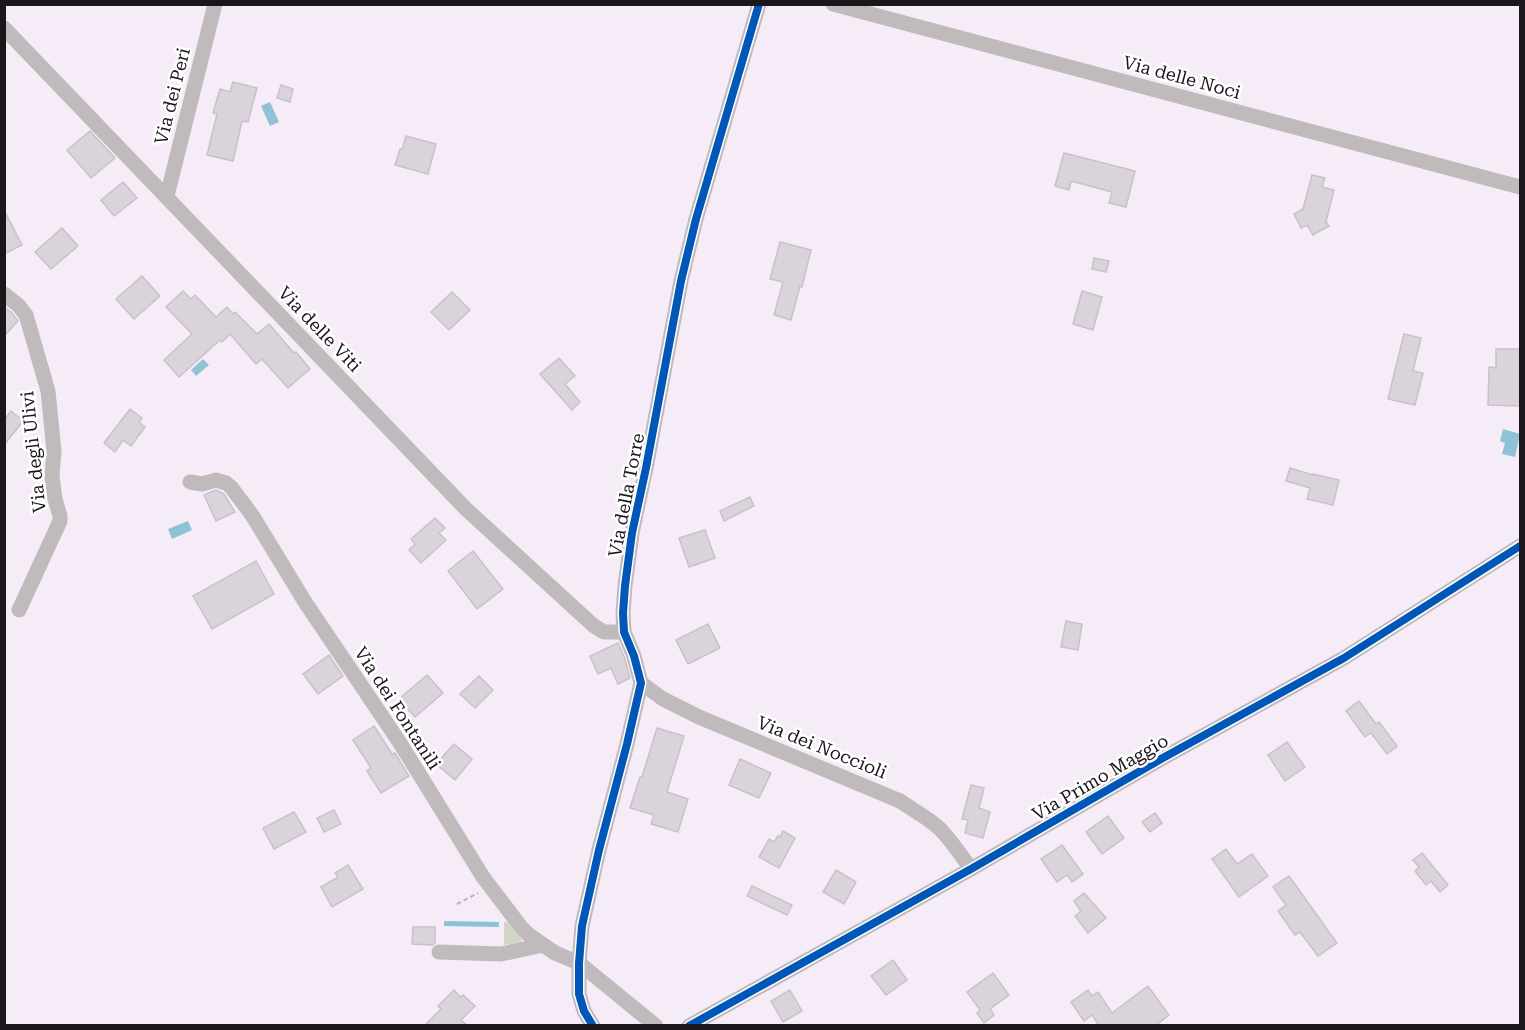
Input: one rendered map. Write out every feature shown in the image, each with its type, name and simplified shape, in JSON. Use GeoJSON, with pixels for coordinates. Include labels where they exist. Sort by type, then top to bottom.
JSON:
{"type":"FeatureCollection","features":[{"type":"Feature","properties":{"kind":"street","name":"Via dei Peri"},"geometry":{"type":"LineString","coordinates":[[167,196],[215,4]]}},
{"type":"Feature","properties":{"kind":"street","name":"Via della Torre"},"geometry":{"type":"LineString","coordinates":[[593,1026],[581,1005],[579,994],[581,932],[641,683],[634,656],[624,632],[625,586],[632,533],[681,281],[707,178],[759,4]]}},
{"type":"Feature","properties":{"kind":"street","name":"Via delle Noci"},"geometry":{"type":"LineString","coordinates":[[833,4],[1521,187]]}},
{"type":"Feature","properties":{"kind":"street","name":"Via delle Viti"},"geometry":{"type":"LineString","coordinates":[[4,28],[466,509],[594,626],[604,632],[624,632]]}},
{"type":"Feature","properties":{"kind":"street","name":"Via degli Ulivi"},"geometry":{"type":"LineString","coordinates":[[4,294],[26,315],[48,391],[54,451],[52,476],[60,516],[60,521],[19,610]]}},
{"type":"Feature","properties":{"kind":"street","name":"Via dei Fontanili"},"geometry":{"type":"LineString","coordinates":[[190,482],[202,484],[216,480],[231,487],[266,536],[308,608],[400,743],[483,877],[529,935],[563,958],[579,963]]}},
{"type":"Feature","properties":{"kind":"street","name":"Via Primo Maggio"},"geometry":{"type":"LineString","coordinates":[[689,1026],[1344,658],[1521,546]]}},
{"type":"Feature","properties":{"kind":"street","name":"Via dei Noccioli"},"geometry":{"type":"LineString","coordinates":[[641,683],[663,699],[692,714],[900,801],[940,829],[970,869]]}},
{"type":"Feature","properties":{"kind":"street"},"geometry":{"type":"LineString","coordinates":[[439,952],[501,954],[543,945]]}},
{"type":"Feature","properties":{"kind":"street"},"geometry":{"type":"LineString","coordinates":[[579,963],[656,1026]]}},
{"type":"Feature","properties":{"kind":"path"},"geometry":{"type":"LineString","coordinates":[[457,904],[491,886]]}},
{"type":"Feature","properties":{"kind":"green space"},"geometry":{"type":"Polygon","coordinates":[[[504,922],[507,922],[522,939],[521,942],[504,945],[504,922]]]}},
{"type":"Feature","properties":{"kind":"water"},"geometry":{"type":"Polygon","coordinates":[[[270,102],[279,122],[270,126],[261,106],[270,102]]]}},
{"type":"Feature","properties":{"kind":"water"},"geometry":{"type":"Polygon","coordinates":[[[203,359],[209,365],[196,376],[191,370],[203,359]]]}},
{"type":"Feature","properties":{"kind":"water"},"geometry":{"type":"Polygon","coordinates":[[[1503,429],[1520,434],[1515,457],[1502,454],[1505,443],[1500,441],[1503,429]]]}},
{"type":"Feature","properties":{"kind":"water"},"geometry":{"type":"Polygon","coordinates":[[[188,521],[192,530],[172,539],[168,529],[188,521]]]}},
{"type":"Feature","properties":{"kind":"water"},"geometry":{"type":"Polygon","coordinates":[[[444,921],[499,922],[499,927],[444,926],[444,921]]]}},
{"type":"Feature","properties":{"kind":"building"},"geometry":{"type":"Polygon","coordinates":[[[233,82],[257,88],[248,122],[242,121],[233,161],[207,155],[217,114],[213,113],[220,89],[230,92],[233,82]]]}},
{"type":"Feature","properties":{"kind":"building"},"geometry":{"type":"Polygon","coordinates":[[[281,85],[293,89],[290,102],[277,98],[281,85]]]}},
{"type":"Feature","properties":{"kind":"building"},"geometry":{"type":"Polygon","coordinates":[[[90,131],[115,158],[91,178],[67,150],[90,131]]]}},
{"type":"Feature","properties":{"kind":"building"},"geometry":{"type":"Polygon","coordinates":[[[406,136],[436,144],[428,174],[395,165],[406,136]]]}},
{"type":"Feature","properties":{"kind":"building"},"geometry":{"type":"Polygon","coordinates":[[[1064,153],[1135,171],[1126,207],[1109,203],[1112,192],[1071,181],[1069,190],[1055,186],[1064,153]]]}},
{"type":"Feature","properties":{"kind":"building"},"geometry":{"type":"Polygon","coordinates":[[[1312,175],[1325,178],[1322,187],[1334,190],[1326,222],[1329,226],[1313,235],[1307,225],[1301,228],[1294,214],[1303,209],[1312,175]]]}},
{"type":"Feature","properties":{"kind":"building"},"geometry":{"type":"Polygon","coordinates":[[[123,182],[137,198],[114,216],[101,200],[123,182]]]}},
{"type":"Feature","properties":{"kind":"building"},"geometry":{"type":"Polygon","coordinates":[[[4,210],[22,245],[4,254],[4,210]]]}},
{"type":"Feature","properties":{"kind":"building"},"geometry":{"type":"Polygon","coordinates":[[[62,228],[78,246],[51,269],[35,252],[62,228]]]}},
{"type":"Feature","properties":{"kind":"building"},"geometry":{"type":"Polygon","coordinates":[[[780,242],[811,250],[791,320],[774,315],[783,282],[770,279],[780,242]]]}},
{"type":"Feature","properties":{"kind":"building"},"geometry":{"type":"Polygon","coordinates":[[[1094,258],[1109,261],[1106,272],[1092,269],[1094,258]]]}},
{"type":"Feature","properties":{"kind":"building"},"geometry":{"type":"Polygon","coordinates":[[[142,276],[160,296],[134,319],[116,299],[142,276]]]}},
{"type":"Feature","properties":{"kind":"building"},"geometry":{"type":"Polygon","coordinates":[[[183,291],[191,299],[195,295],[216,317],[227,307],[257,334],[269,324],[310,369],[288,388],[262,359],[256,364],[230,334],[222,342],[220,340],[179,377],[164,360],[192,334],[166,307],[183,291]]]}},
{"type":"Feature","properties":{"kind":"building"},"geometry":{"type":"Polygon","coordinates":[[[1082,291],[1102,297],[1093,330],[1073,324],[1082,291]]]}},
{"type":"Feature","properties":{"kind":"building"},"geometry":{"type":"Polygon","coordinates":[[[452,292],[470,310],[449,330],[431,312],[452,292]]]}},
{"type":"Feature","properties":{"kind":"building"},"geometry":{"type":"Polygon","coordinates":[[[4,307],[18,321],[4,336],[4,307]]]}},
{"type":"Feature","properties":{"kind":"building"},"geometry":{"type":"Polygon","coordinates":[[[1404,334],[1421,338],[1413,371],[1423,373],[1415,405],[1388,399],[1404,334]]]}},
{"type":"Feature","properties":{"kind":"building"},"geometry":{"type":"Polygon","coordinates":[[[1496,349],[1521,349],[1521,406],[1488,405],[1489,367],[1496,368],[1496,349]]]}},
{"type":"Feature","properties":{"kind":"building"},"geometry":{"type":"Polygon","coordinates":[[[559,358],[575,376],[565,384],[580,402],[572,410],[540,374],[559,358]]]}},
{"type":"Feature","properties":{"kind":"building"},"geometry":{"type":"Polygon","coordinates":[[[130,409],[142,418],[139,422],[145,427],[131,446],[123,440],[115,452],[104,443],[130,409]]]}},
{"type":"Feature","properties":{"kind":"building"},"geometry":{"type":"Polygon","coordinates":[[[11,411],[23,421],[4,445],[4,420],[11,411]]]}},
{"type":"Feature","properties":{"kind":"building"},"geometry":{"type":"Polygon","coordinates":[[[1290,468],[1339,480],[1333,505],[1307,499],[1310,488],[1286,481],[1290,468]]]}},
{"type":"Feature","properties":{"kind":"building"},"geometry":{"type":"Polygon","coordinates":[[[216,490],[224,494],[235,512],[216,521],[204,495],[216,490]]]}},
{"type":"Feature","properties":{"kind":"building"},"geometry":{"type":"Polygon","coordinates":[[[750,497],[754,506],[724,521],[720,511],[750,497]]]}},
{"type":"Feature","properties":{"kind":"building"},"geometry":{"type":"Polygon","coordinates":[[[435,518],[445,528],[439,533],[446,540],[421,563],[409,550],[415,544],[411,539],[435,518]]]}},
{"type":"Feature","properties":{"kind":"building"},"geometry":{"type":"Polygon","coordinates":[[[705,530],[715,558],[689,567],[679,538],[705,530]]]}},
{"type":"Feature","properties":{"kind":"building"},"geometry":{"type":"Polygon","coordinates":[[[473,551],[503,589],[477,609],[448,571],[473,551]]]}},
{"type":"Feature","properties":{"kind":"building"},"geometry":{"type":"Polygon","coordinates":[[[256,561],[274,594],[212,629],[193,596],[256,561]]]}},
{"type":"Feature","properties":{"kind":"building"},"geometry":{"type":"Polygon","coordinates":[[[1066,621],[1082,624],[1078,650],[1061,647],[1066,621]]]}},
{"type":"Feature","properties":{"kind":"building"},"geometry":{"type":"Polygon","coordinates":[[[708,624],[720,648],[688,664],[676,640],[708,624]]]}},
{"type":"Feature","properties":{"kind":"building"},"geometry":{"type":"Polygon","coordinates":[[[618,643],[630,678],[618,684],[611,668],[598,674],[590,656],[618,643]]]}},
{"type":"Feature","properties":{"kind":"building"},"geometry":{"type":"Polygon","coordinates":[[[329,655],[343,676],[318,694],[303,674],[329,655]]]}},
{"type":"Feature","properties":{"kind":"building"},"geometry":{"type":"Polygon","coordinates":[[[427,675],[443,693],[415,717],[399,699],[427,675]]]}},
{"type":"Feature","properties":{"kind":"building"},"geometry":{"type":"Polygon","coordinates":[[[479,676],[493,690],[475,708],[460,694],[479,676]]]}},
{"type":"Feature","properties":{"kind":"building"},"geometry":{"type":"Polygon","coordinates":[[[1359,701],[1376,724],[1379,722],[1397,746],[1387,754],[1371,733],[1365,737],[1346,711],[1359,701]]]}},
{"type":"Feature","properties":{"kind":"building"},"geometry":{"type":"Polygon","coordinates":[[[374,726],[409,776],[381,793],[367,771],[371,768],[353,740],[374,726]]]}},
{"type":"Feature","properties":{"kind":"building"},"geometry":{"type":"Polygon","coordinates":[[[657,728],[684,736],[667,792],[688,799],[678,832],[651,824],[654,815],[630,808],[657,728]]]}},
{"type":"Feature","properties":{"kind":"building"},"geometry":{"type":"Polygon","coordinates":[[[1287,742],[1305,767],[1285,781],[1268,755],[1287,742]]]}},
{"type":"Feature","properties":{"kind":"building"},"geometry":{"type":"Polygon","coordinates":[[[454,744],[472,759],[455,780],[436,764],[454,744]]]}},
{"type":"Feature","properties":{"kind":"building"},"geometry":{"type":"Polygon","coordinates":[[[740,759],[771,773],[759,798],[729,785],[740,759]]]}},
{"type":"Feature","properties":{"kind":"building"},"geometry":{"type":"Polygon","coordinates":[[[971,785],[984,788],[979,808],[990,812],[983,838],[965,833],[968,820],[962,819],[971,785]]]}},
{"type":"Feature","properties":{"kind":"building"},"geometry":{"type":"Polygon","coordinates":[[[334,810],[341,824],[324,832],[317,818],[334,810]]]}},
{"type":"Feature","properties":{"kind":"building"},"geometry":{"type":"Polygon","coordinates":[[[294,812],[306,832],[274,849],[263,828],[294,812]]]}},
{"type":"Feature","properties":{"kind":"building"},"geometry":{"type":"Polygon","coordinates":[[[1155,813],[1162,823],[1150,832],[1142,822],[1155,813]]]}},
{"type":"Feature","properties":{"kind":"building"},"geometry":{"type":"Polygon","coordinates":[[[1108,816],[1124,838],[1102,854],[1086,832],[1108,816]]]}},
{"type":"Feature","properties":{"kind":"building"},"geometry":{"type":"Polygon","coordinates":[[[783,831],[795,838],[779,868],[759,857],[769,839],[774,842],[783,831]]]}},
{"type":"Feature","properties":{"kind":"building"},"geometry":{"type":"Polygon","coordinates":[[[1062,845],[1083,874],[1072,882],[1067,875],[1057,882],[1041,859],[1062,845]]]}},
{"type":"Feature","properties":{"kind":"building"},"geometry":{"type":"Polygon","coordinates":[[[1226,849],[1237,864],[1252,854],[1268,876],[1239,897],[1212,859],[1226,849]]]}},
{"type":"Feature","properties":{"kind":"building"},"geometry":{"type":"Polygon","coordinates":[[[1422,853],[1448,885],[1440,892],[1431,881],[1426,885],[1415,871],[1419,867],[1413,860],[1422,853]]]}},
{"type":"Feature","properties":{"kind":"building"},"geometry":{"type":"Polygon","coordinates":[[[348,865],[363,889],[332,907],[321,887],[338,877],[335,873],[348,865]]]}},
{"type":"Feature","properties":{"kind":"building"},"geometry":{"type":"Polygon","coordinates":[[[836,870],[856,882],[844,904],[823,892],[836,870]]]}},
{"type":"Feature","properties":{"kind":"building"},"geometry":{"type":"Polygon","coordinates":[[[1289,876],[1337,943],[1318,956],[1300,932],[1295,935],[1278,911],[1286,905],[1273,887],[1289,876]]]}},
{"type":"Feature","properties":{"kind":"building"},"geometry":{"type":"Polygon","coordinates":[[[752,886],[792,905],[787,915],[747,896],[752,886]]]}},
{"type":"Feature","properties":{"kind":"building"},"geometry":{"type":"Polygon","coordinates":[[[1084,893],[1106,918],[1088,933],[1075,916],[1081,911],[1074,901],[1084,893]]]}},
{"type":"Feature","properties":{"kind":"building"},"geometry":{"type":"Polygon","coordinates":[[[413,927],[435,927],[435,943],[433,945],[412,944],[413,927]]]}},
{"type":"Feature","properties":{"kind":"building"},"geometry":{"type":"Polygon","coordinates":[[[893,960],[907,980],[886,995],[871,976],[893,960]]]}},
{"type":"Feature","properties":{"kind":"building"},"geometry":{"type":"Polygon","coordinates":[[[993,973],[1009,995],[990,1009],[994,1015],[984,1023],[977,1013],[980,1010],[967,992],[993,973]]]}},
{"type":"Feature","properties":{"kind":"building"},"geometry":{"type":"Polygon","coordinates":[[[1148,986],[1169,1015],[1155,1026],[1096,1026],[1098,1024],[1092,1015],[1084,1021],[1071,1002],[1088,990],[1092,996],[1098,992],[1112,1013],[1148,986]]]}},
{"type":"Feature","properties":{"kind":"building"},"geometry":{"type":"Polygon","coordinates":[[[454,990],[460,997],[463,995],[475,1006],[461,1020],[468,1026],[424,1026],[441,1009],[438,1006],[454,990]]]}},
{"type":"Feature","properties":{"kind":"building"},"geometry":{"type":"Polygon","coordinates":[[[790,990],[802,1011],[783,1022],[771,1001],[790,990]]]}},
{"type":"Feature","properties":{"kind":"cycle path"},"geometry":{"type":"LineString","coordinates":[[593,1026],[584,1011],[579,994],[582,926],[641,683],[634,656],[624,632],[625,586],[632,533],[681,281],[696,219],[759,4]]}},
{"type":"Feature","properties":{"kind":"cycle path"},"geometry":{"type":"LineString","coordinates":[[689,1026],[1344,658],[1520,546]]}}]}
